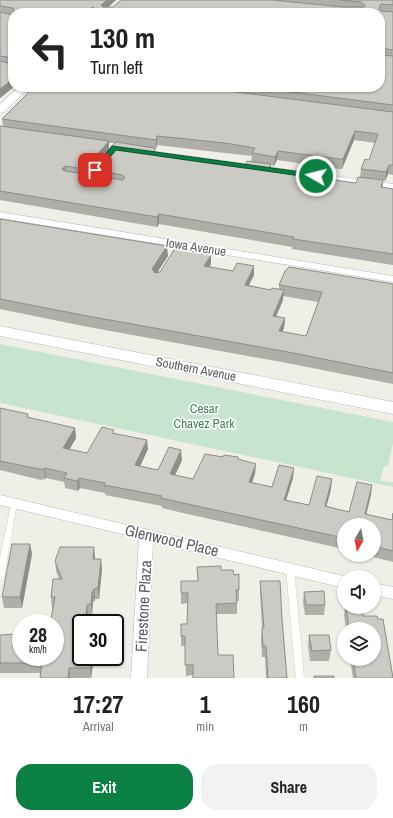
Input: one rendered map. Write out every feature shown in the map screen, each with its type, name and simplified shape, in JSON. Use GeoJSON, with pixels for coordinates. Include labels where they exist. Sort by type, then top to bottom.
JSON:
{"type":"FeatureCollection","features":[{"type":"Feature","properties":{"kind":"street"},"geometry":{"type":"LineString","coordinates":[[0,110],[20,92]]}},
{"type":"Feature","properties":{"kind":"street"},"geometry":{"type":"LineString","coordinates":[[84,143],[112,151],[393,187]]}},
{"type":"Feature","properties":{"kind":"street","name":"Iowa Avenue"},"geometry":{"type":"LineString","coordinates":[[0,215],[177,248],[393,279]]}},
{"type":"Feature","properties":{"kind":"street","name":"Southern Avenue"},"geometry":{"type":"LineString","coordinates":[[0,331],[393,408]]}},
{"type":"Feature","properties":{"kind":"street","name":"Glenwood Place"},"geometry":{"type":"LineString","coordinates":[[0,500],[337,580]]}},
{"type":"Feature","properties":{"kind":"street","name":"Firestone Plaza"},"geometry":{"type":"LineString","coordinates":[[139,678],[146,534]]}},
{"type":"Feature","properties":{"kind":"street"},"geometry":{"type":"LineString","coordinates":[[381,590],[393,593]]}},
{"type":"Feature","properties":{"kind":"lane"},"geometry":{"type":"LineString","coordinates":[[0,577],[14,503]]}},
{"type":"Feature","properties":{"kind":"lane"},"geometry":{"type":"LineString","coordinates":[[290,569],[300,678]]}},
{"type":"Feature","properties":{"kind":"green space","name":"Cesar Chavez Park"},"geometry":{"type":"Polygon","coordinates":[[[0,344],[393,422],[393,443],[388,466],[384,466],[380,481],[393,482],[393,487],[0,403],[0,344]]]}},
{"type":"Feature","properties":{"kind":"building"},"geometry":{"type":"Polygon","coordinates":[[[0,0],[107,0],[101,5],[103,7],[113,7],[121,0],[272,0],[343,7],[364,7],[365,5],[361,2],[340,0],[393,0],[393,5],[381,4],[379,8],[13,8],[0,6],[0,0]]]}},
{"type":"Feature","properties":{"kind":"building"},"geometry":{"type":"Polygon","coordinates":[[[385,11],[393,12],[393,50],[385,49],[385,11]]]}},
{"type":"Feature","properties":{"kind":"building"},"geometry":{"type":"Polygon","coordinates":[[[0,12],[8,14],[8,57],[0,56],[0,12]]]}},
{"type":"Feature","properties":{"kind":"building"},"geometry":{"type":"Polygon","coordinates":[[[385,55],[393,56],[393,105],[292,92],[385,92],[385,55]]]}},
{"type":"Feature","properties":{"kind":"building"},"geometry":{"type":"Polygon","coordinates":[[[0,61],[8,63],[8,83],[0,89],[0,61]]]}},
{"type":"Feature","properties":{"kind":"building"},"geometry":{"type":"Polygon","coordinates":[[[29,92],[236,92],[393,112],[393,165],[389,165],[386,172],[361,169],[365,159],[369,160],[378,134],[355,131],[343,159],[278,151],[275,157],[252,153],[255,148],[225,143],[157,136],[156,140],[2,119],[29,92]]]}},
{"type":"Feature","properties":{"kind":"building"},"geometry":{"type":"Polygon","coordinates":[[[0,126],[109,141],[84,169],[65,166],[62,169],[65,171],[123,180],[125,177],[122,175],[91,169],[116,142],[155,148],[154,155],[179,159],[244,168],[247,161],[271,164],[267,171],[356,183],[358,177],[383,180],[381,187],[393,189],[393,254],[293,239],[294,237],[159,214],[157,217],[0,191],[0,126]]]}},
{"type":"Feature","properties":{"kind":"building"},"geometry":{"type":"Polygon","coordinates":[[[0,219],[167,246],[152,269],[155,273],[160,272],[175,248],[211,255],[204,266],[233,271],[237,263],[254,266],[245,285],[271,290],[272,288],[284,290],[273,316],[285,318],[279,331],[306,336],[322,292],[279,285],[285,271],[289,267],[393,284],[393,373],[288,352],[0,299],[0,219]]]}},
{"type":"Feature","properties":{"kind":"building"},"geometry":{"type":"Polygon","coordinates":[[[0,408],[28,414],[27,417],[75,428],[63,448],[87,453],[102,427],[114,430],[112,433],[147,440],[135,465],[158,470],[169,447],[181,450],[170,474],[193,479],[205,454],[223,457],[224,455],[238,457],[238,459],[256,464],[249,482],[272,487],[279,465],[294,468],[284,500],[309,505],[317,476],[332,479],[325,506],[349,512],[357,482],[372,485],[365,514],[392,520],[393,513],[393,551],[381,548],[381,518],[337,518],[337,536],[161,498],[162,496],[104,485],[105,483],[79,478],[77,481],[64,478],[67,473],[45,468],[39,469],[0,461],[0,408]]]}},
{"type":"Feature","properties":{"kind":"building"},"geometry":{"type":"Polygon","coordinates":[[[12,544],[30,544],[20,597],[2,597],[12,544]]]}},
{"type":"Feature","properties":{"kind":"building"},"geometry":{"type":"Polygon","coordinates":[[[60,547],[94,547],[93,559],[101,559],[98,588],[94,589],[92,592],[91,604],[87,605],[86,614],[72,614],[72,666],[90,666],[90,668],[69,668],[68,678],[40,678],[42,666],[64,666],[64,614],[52,614],[55,597],[51,597],[53,579],[62,579],[55,561],[60,547]]]}},
{"type":"Feature","properties":{"kind":"building"},"geometry":{"type":"Polygon","coordinates":[[[221,566],[221,570],[233,570],[234,575],[239,574],[239,590],[236,590],[237,603],[216,604],[218,655],[233,655],[234,678],[193,678],[193,665],[185,665],[185,636],[181,636],[181,624],[187,624],[188,593],[181,593],[181,581],[198,581],[197,567],[221,566]]]}},
{"type":"Feature","properties":{"kind":"building"},"geometry":{"type":"Polygon","coordinates":[[[260,581],[280,581],[287,678],[268,678],[266,646],[263,646],[262,628],[264,628],[260,581]]]}},
{"type":"Feature","properties":{"kind":"building"},"geometry":{"type":"Polygon","coordinates":[[[324,591],[325,605],[306,605],[304,592],[324,591]]]}},
{"type":"Feature","properties":{"kind":"building"},"geometry":{"type":"Polygon","coordinates":[[[347,614],[377,616],[378,619],[383,619],[393,678],[356,678],[354,666],[381,666],[381,622],[348,622],[347,614]]]}},
{"type":"Feature","properties":{"kind":"building"},"geometry":{"type":"Polygon","coordinates":[[[12,634],[12,663],[0,663],[0,635],[12,634]]]}},
{"type":"Feature","properties":{"kind":"building"},"geometry":{"type":"Polygon","coordinates":[[[309,635],[329,635],[331,650],[312,651],[309,635]]]}},
{"type":"Feature","properties":{"kind":"building"},"geometry":{"type":"Polygon","coordinates":[[[314,676],[334,676],[334,678],[314,678],[314,676]]]}},
{"type":"Feature","properties":{"kind":"route"},"geometry":{"type":"LineString","coordinates":[[95,170],[115,148],[316,176]]}}]}
